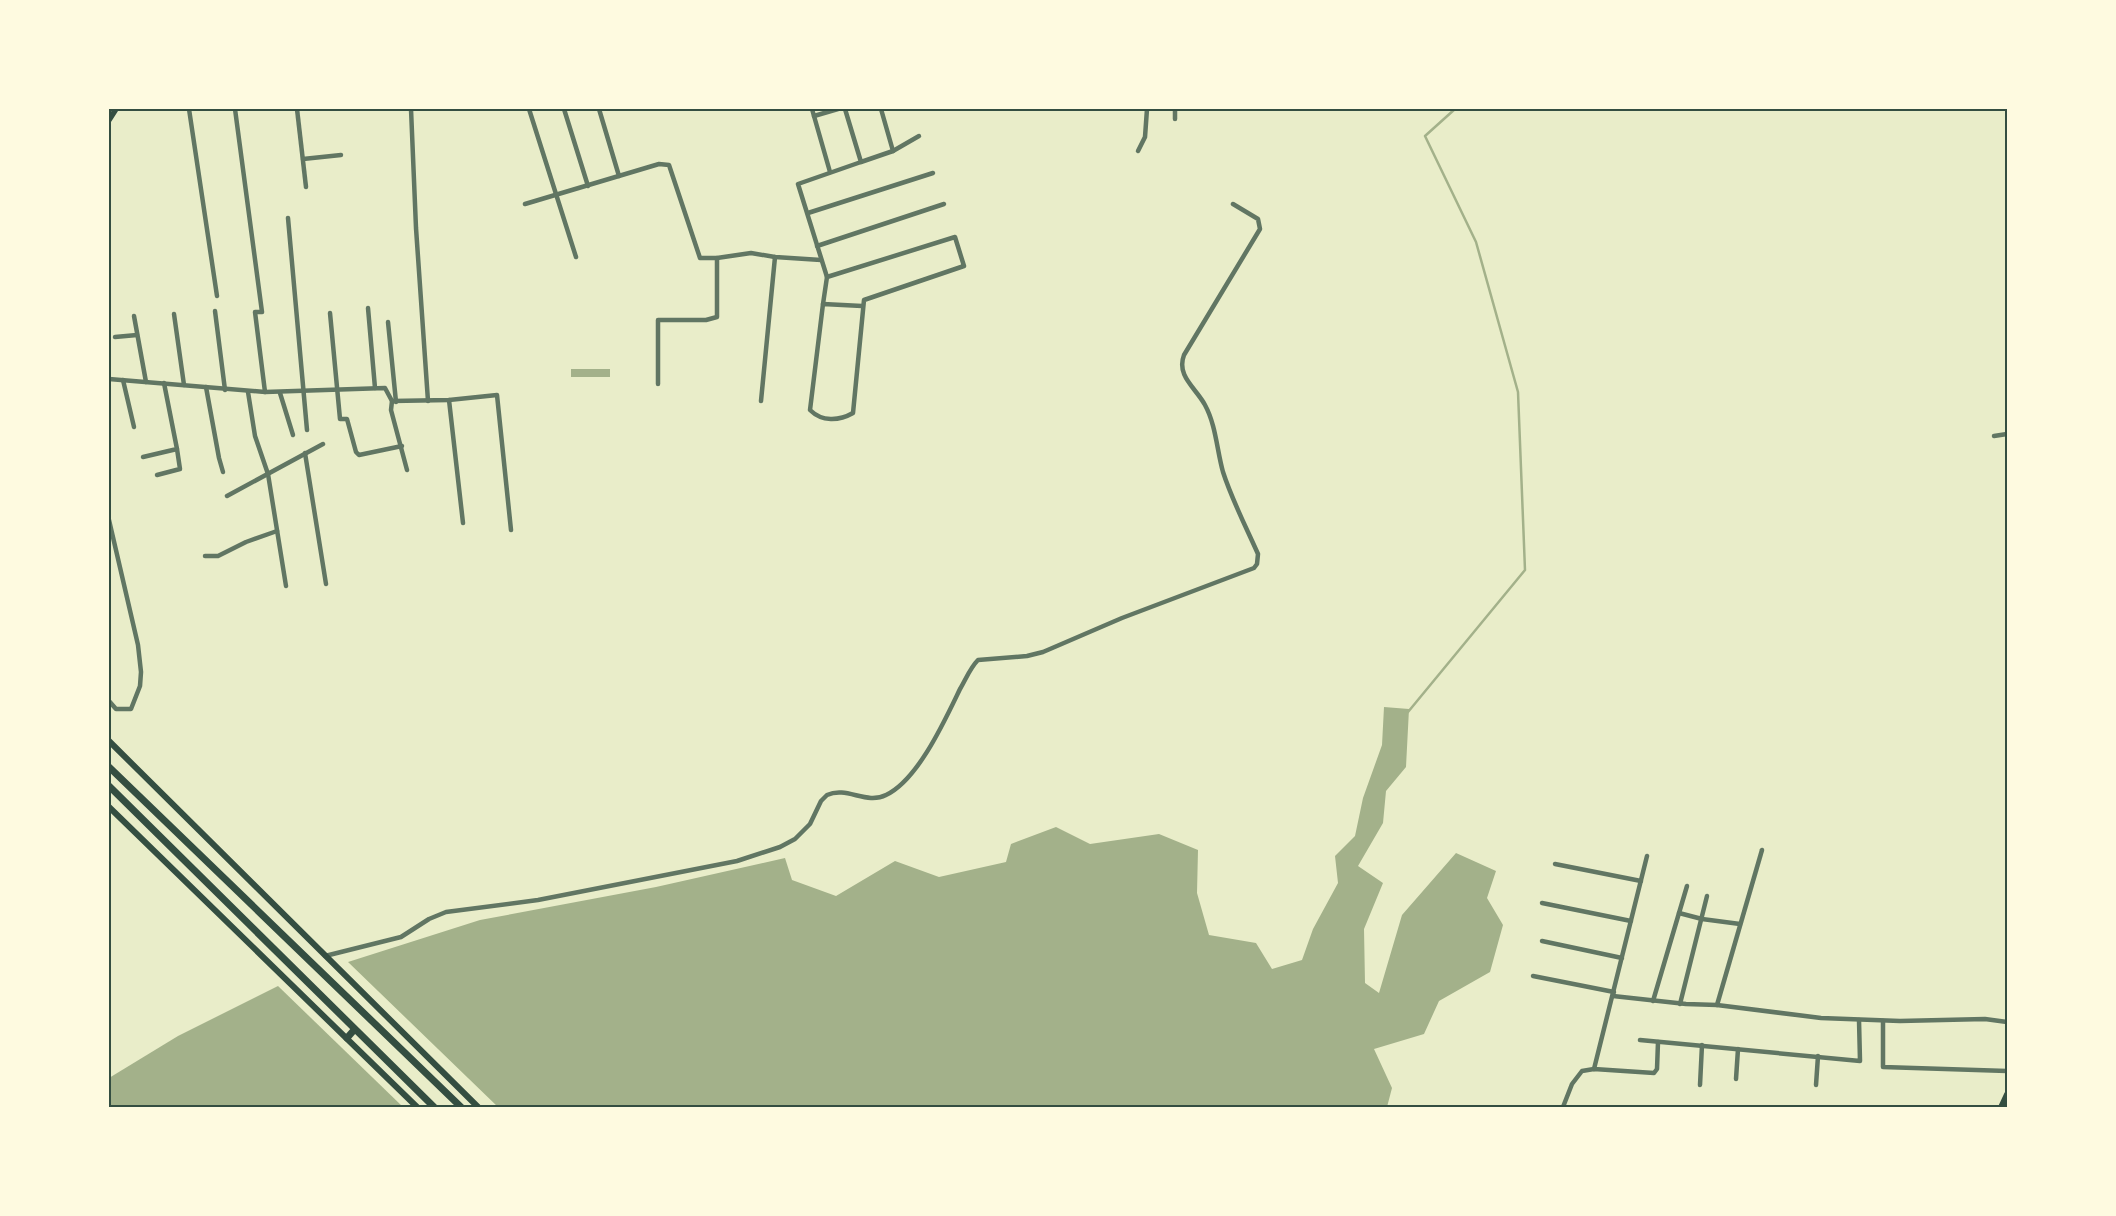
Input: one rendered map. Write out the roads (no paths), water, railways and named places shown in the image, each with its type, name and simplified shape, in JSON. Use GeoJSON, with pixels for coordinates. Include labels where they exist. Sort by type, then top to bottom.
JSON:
{"type":"FeatureCollection","features":[{"type":"Feature","properties":{"kind":"highway"},"geometry":{"type":"LineString","coordinates":[[109,766],[461,1107]]}},
{"type":"Feature","properties":{"kind":"highway"},"geometry":{"type":"LineString","coordinates":[[109,786],[434,1107]]}},
{"type":"Feature","properties":{"kind":"highway"},"geometry":{"type":"LineString","coordinates":[[347,1038],[354,1030]]}},
{"type":"Feature","properties":{"kind":"main road"},"geometry":{"type":"LineString","coordinates":[[109,120],[116,109]]}},
{"type":"Feature","properties":{"kind":"main road"},"geometry":{"type":"LineString","coordinates":[[109,741],[478,1107]]}},
{"type":"Feature","properties":{"kind":"main road"},"geometry":{"type":"LineString","coordinates":[[109,807],[417,1107]]}},
{"type":"Feature","properties":{"kind":"main road"},"geometry":{"type":"LineString","coordinates":[[2002,1107],[2007,1094]]}},
{"type":"Feature","properties":{"kind":"street"},"geometry":{"type":"LineString","coordinates":[[189,109],[217,296]]}},
{"type":"Feature","properties":{"kind":"street"},"geometry":{"type":"LineString","coordinates":[[235,109],[262,312],[255,312],[264,392]]}},
{"type":"Feature","properties":{"kind":"street"},"geometry":{"type":"LineString","coordinates":[[297,109],[306,187]]}},
{"type":"Feature","properties":{"kind":"street"},"geometry":{"type":"LineString","coordinates":[[411,109],[416,228],[428,401]]}},
{"type":"Feature","properties":{"kind":"street"},"geometry":{"type":"LineString","coordinates":[[529,109],[576,257]]}},
{"type":"Feature","properties":{"kind":"street"},"geometry":{"type":"LineString","coordinates":[[564,109],[588,186]]}},
{"type":"Feature","properties":{"kind":"street"},"geometry":{"type":"LineString","coordinates":[[599,109],[619,176]]}},
{"type":"Feature","properties":{"kind":"street"},"geometry":{"type":"LineString","coordinates":[[812,109],[830,172]]}},
{"type":"Feature","properties":{"kind":"street"},"geometry":{"type":"LineString","coordinates":[[814,116],[838,109]]}},
{"type":"Feature","properties":{"kind":"street"},"geometry":{"type":"LineString","coordinates":[[845,109],[861,162]]}},
{"type":"Feature","properties":{"kind":"street"},"geometry":{"type":"LineString","coordinates":[[881,109],[893,152]]}},
{"type":"Feature","properties":{"kind":"street"},"geometry":{"type":"LineString","coordinates":[[1138,151],[1145,137],[1147,109]]}},
{"type":"Feature","properties":{"kind":"street"},"geometry":{"type":"LineString","coordinates":[[1175,109],[1175,119]]}},
{"type":"Feature","properties":{"kind":"street"},"geometry":{"type":"LineString","coordinates":[[827,277],[955,237],[964,266],[864,300],[853,413],[843,419],[817,418],[810,410],[827,277],[798,184],[893,152],[919,136]]}},
{"type":"Feature","properties":{"kind":"street"},"geometry":{"type":"LineString","coordinates":[[303,159],[341,155]]}},
{"type":"Feature","properties":{"kind":"street"},"geometry":{"type":"LineString","coordinates":[[526,204],[658,164],[669,165],[700,258],[717,258],[751,253],[775,257],[821,260]]}},
{"type":"Feature","properties":{"kind":"street"},"geometry":{"type":"LineString","coordinates":[[808,213],[933,173]]}},
{"type":"Feature","properties":{"kind":"street"},"geometry":{"type":"LineString","coordinates":[[817,246],[944,204]]}},
{"type":"Feature","properties":{"kind":"street"},"geometry":{"type":"LineString","coordinates":[[324,956],[401,937],[428,919],[446,912],[530,902],[645,880],[737,861],[780,847],[802,832],[827,795],[841,791],[874,799],[891,792],[900,784],[930,747],[978,660],[1044,652],[1122,618],[1254,568],[1257,564],[1258,554],[1226,482],[1210,417],[1182,367],[1184,355],[1260,229],[1258,219],[1233,204]]}},
{"type":"Feature","properties":{"kind":"street"},"geometry":{"type":"LineString","coordinates":[[288,218],[307,430]]}},
{"type":"Feature","properties":{"kind":"street"},"geometry":{"type":"LineString","coordinates":[[761,401],[775,257]]}},
{"type":"Feature","properties":{"kind":"street"},"geometry":{"type":"LineString","coordinates":[[658,384],[658,320],[706,320],[716,316],[717,258]]}},
{"type":"Feature","properties":{"kind":"street"},"geometry":{"type":"LineString","coordinates":[[823,304],[862,306]]}},
{"type":"Feature","properties":{"kind":"street"},"geometry":{"type":"LineString","coordinates":[[368,308],[375,388]]}},
{"type":"Feature","properties":{"kind":"street"},"geometry":{"type":"LineString","coordinates":[[215,311],[225,390]]}},
{"type":"Feature","properties":{"kind":"street"},"geometry":{"type":"LineString","coordinates":[[330,313],[340,419],[347,418],[356,452],[359,456],[402,446]]}},
{"type":"Feature","properties":{"kind":"street"},"geometry":{"type":"LineString","coordinates":[[174,314],[184,385]]}},
{"type":"Feature","properties":{"kind":"street"},"geometry":{"type":"LineString","coordinates":[[134,316],[146,382]]}},
{"type":"Feature","properties":{"kind":"street"},"geometry":{"type":"LineString","coordinates":[[388,322],[394,402],[391,410],[407,470]]}},
{"type":"Feature","properties":{"kind":"street"},"geometry":{"type":"LineString","coordinates":[[115,337],[137,335]]}},
{"type":"Feature","properties":{"kind":"street"},"geometry":{"type":"LineString","coordinates":[[109,379],[248,392],[280,393],[385,388],[394,402]]}},
{"type":"Feature","properties":{"kind":"street"},"geometry":{"type":"LineString","coordinates":[[123,380],[134,427]]}},
{"type":"Feature","properties":{"kind":"street"},"geometry":{"type":"LineString","coordinates":[[157,475],[180,469],[164,383]]}},
{"type":"Feature","properties":{"kind":"street"},"geometry":{"type":"LineString","coordinates":[[206,388],[218,458],[223,472]]}},
{"type":"Feature","properties":{"kind":"street"},"geometry":{"type":"LineString","coordinates":[[248,392],[255,436],[268,474],[286,586]]}},
{"type":"Feature","properties":{"kind":"street"},"geometry":{"type":"LineString","coordinates":[[280,393],[293,435]]}},
{"type":"Feature","properties":{"kind":"street"},"geometry":{"type":"LineString","coordinates":[[394,402],[449,400],[497,395],[512,530]]}},
{"type":"Feature","properties":{"kind":"street"},"geometry":{"type":"LineString","coordinates":[[449,400],[462,522]]}},
{"type":"Feature","properties":{"kind":"street"},"geometry":{"type":"LineString","coordinates":[[1994,436],[2007,434]]}},
{"type":"Feature","properties":{"kind":"street"},"geometry":{"type":"LineString","coordinates":[[227,496],[323,444]]}},
{"type":"Feature","properties":{"kind":"street"},"geometry":{"type":"LineString","coordinates":[[143,457],[177,449]]}},
{"type":"Feature","properties":{"kind":"street"},"geometry":{"type":"LineString","coordinates":[[305,453],[326,584]]}},
{"type":"Feature","properties":{"kind":"street"},"geometry":{"type":"LineString","coordinates":[[109,520],[138,645],[142,672],[140,686],[131,709],[116,709],[109,701]]}},
{"type":"Feature","properties":{"kind":"street"},"geometry":{"type":"LineString","coordinates":[[204,556],[218,556],[246,542],[277,531]]}},
{"type":"Feature","properties":{"kind":"street"},"geometry":{"type":"LineString","coordinates":[[1717,1004],[1762,850]]}},
{"type":"Feature","properties":{"kind":"street"},"geometry":{"type":"LineString","coordinates":[[1594,1069],[1647,856]]}},
{"type":"Feature","properties":{"kind":"street"},"geometry":{"type":"LineString","coordinates":[[1555,864],[1641,881]]}},
{"type":"Feature","properties":{"kind":"street"},"geometry":{"type":"LineString","coordinates":[[1653,1001],[1687,886]]}},
{"type":"Feature","properties":{"kind":"street"},"geometry":{"type":"LineString","coordinates":[[1680,1004],[1707,896]]}},
{"type":"Feature","properties":{"kind":"street"},"geometry":{"type":"LineString","coordinates":[[1542,903],[1631,921]]}},
{"type":"Feature","properties":{"kind":"street"},"geometry":{"type":"LineString","coordinates":[[1679,913],[1702,919],[1740,924]]}},
{"type":"Feature","properties":{"kind":"street"},"geometry":{"type":"LineString","coordinates":[[1542,942],[1622,958]]}},
{"type":"Feature","properties":{"kind":"street"},"geometry":{"type":"LineString","coordinates":[[1533,976],[1653,1001],[1706,1006],[1717,1004],[1805,1017],[1883,1021],[1985,1019],[2007,1022]]}},
{"type":"Feature","properties":{"kind":"street"},"geometry":{"type":"LineString","coordinates":[[1640,1040],[1860,1061],[1859,1020]]}},
{"type":"Feature","properties":{"kind":"street"},"geometry":{"type":"LineString","coordinates":[[1883,1021],[1883,1067],[2007,1071]]}},
{"type":"Feature","properties":{"kind":"street"},"geometry":{"type":"LineString","coordinates":[[1563,1107],[1576,1077],[1582,1071],[1594,1069],[1654,1073],[1657,1069],[1658,1042]]}},
{"type":"Feature","properties":{"kind":"street"},"geometry":{"type":"LineString","coordinates":[[1700,1085],[1702,1045]]}},
{"type":"Feature","properties":{"kind":"street"},"geometry":{"type":"LineString","coordinates":[[1736,1079],[1738,1049]]}},
{"type":"Feature","properties":{"kind":"street"},"geometry":{"type":"LineString","coordinates":[[1816,1085],[1818,1056]]}},
{"type":"Feature","properties":{"kind":"waterway"},"geometry":{"type":"LineString","coordinates":[[1408,712],[1525,570],[1518,392],[1476,242],[1425,136],[1455,109]]}}]}
